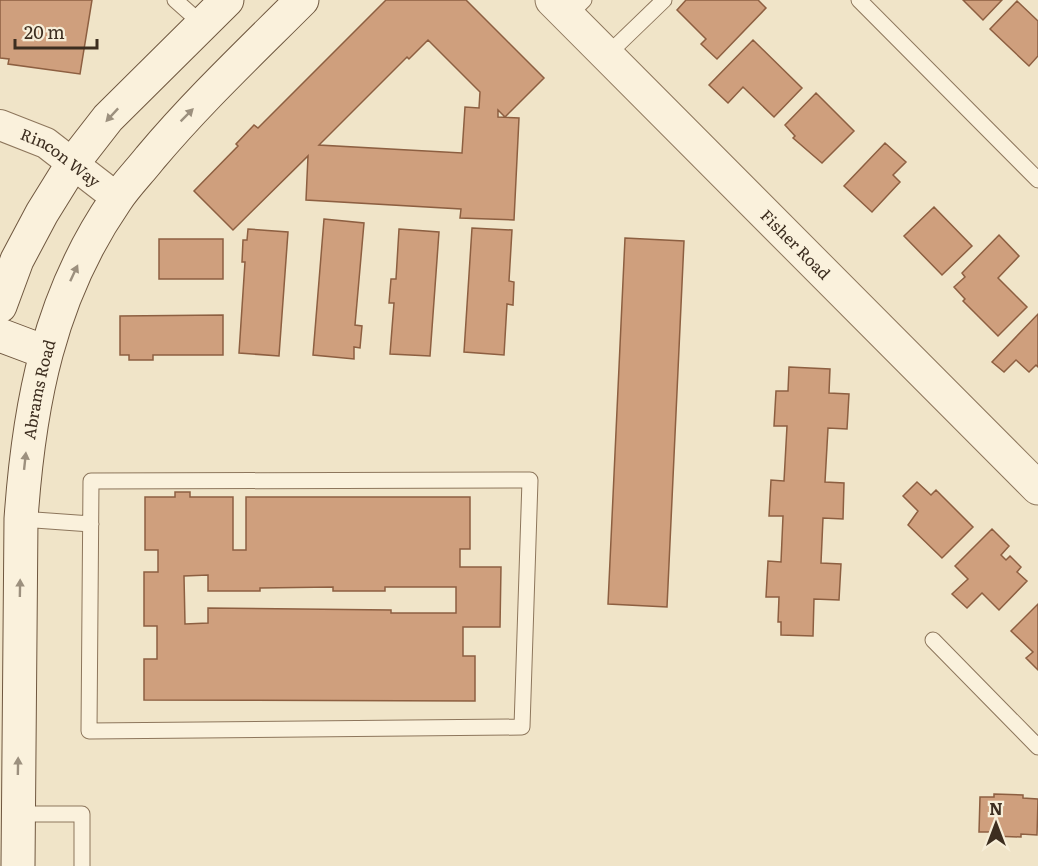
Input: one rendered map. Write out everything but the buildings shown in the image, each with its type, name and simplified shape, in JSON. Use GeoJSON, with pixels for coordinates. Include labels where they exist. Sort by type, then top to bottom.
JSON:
{"type":"FeatureCollection","features":[{"type":"Feature","properties":{"kind":"main road"},"geometry":{"type":"LineString","coordinates":[[0,306],[17,260],[42,213],[74,163],[108,118],[227,0]]}},
{"type":"Feature","properties":{"kind":"main road","name":"Abrams Road"},"geometry":{"type":"LineString","coordinates":[[18,866],[10,519],[28,441],[34,400],[45,352],[56,318],[73,275],[95,232],[117,198],[180,123],[302,0]]}},
{"type":"Feature","properties":{"kind":"main road","name":"Fisher Road"},"geometry":{"type":"LineString","coordinates":[[568,5],[607,55],[1038,488]]}},
{"type":"Feature","properties":{"kind":"main road"},"geometry":{"type":"LineString","coordinates":[[0,335],[45,352]]}},
{"type":"Feature","properties":{"kind":"street","name":"Rincon Way"},"geometry":{"type":"LineString","coordinates":[[0,125],[46,143],[117,198]]}},
{"type":"Feature","properties":{"kind":"lane"},"geometry":{"type":"LineString","coordinates":[[175,0],[202,24]]}},
{"type":"Feature","properties":{"kind":"lane"},"geometry":{"type":"LineString","coordinates":[[607,55],[664,0]]}},
{"type":"Feature","properties":{"kind":"lane"},"geometry":{"type":"LineString","coordinates":[[859,0],[1038,180]]}},
{"type":"Feature","properties":{"kind":"lane"},"geometry":{"type":"LineString","coordinates":[[530,480],[522,727],[89,731],[91,524],[92,481],[530,480]]}},
{"type":"Feature","properties":{"kind":"lane"},"geometry":{"type":"LineString","coordinates":[[10,519],[91,524]]}},
{"type":"Feature","properties":{"kind":"lane"},"geometry":{"type":"LineString","coordinates":[[933,640],[1038,747]]}},
{"type":"Feature","properties":{"kind":"lane"},"geometry":{"type":"LineString","coordinates":[[18,814],[82,814],[82,866]]}}]}
